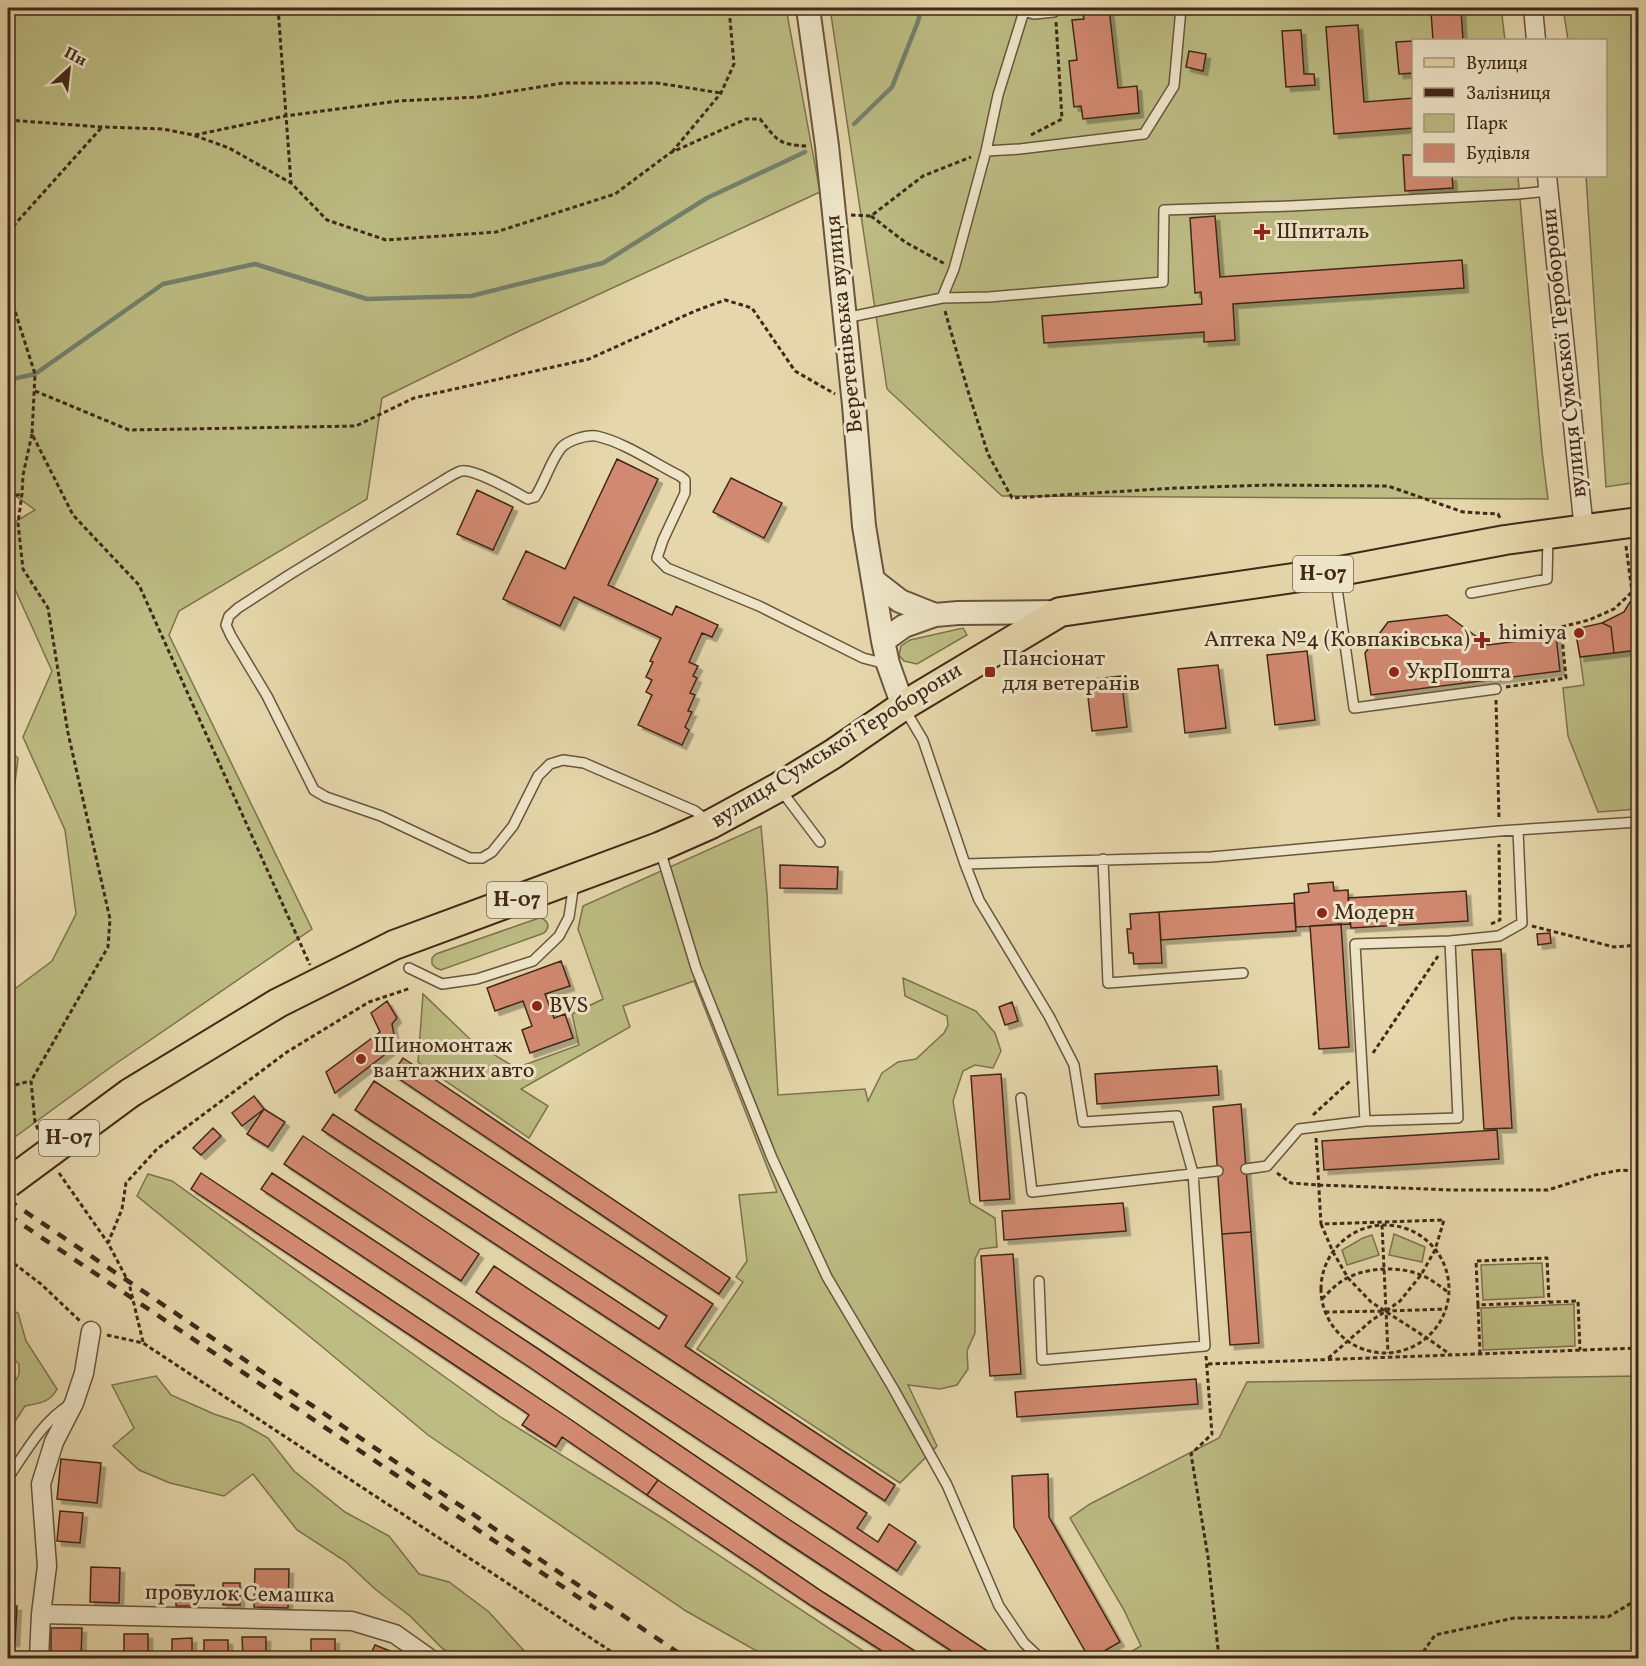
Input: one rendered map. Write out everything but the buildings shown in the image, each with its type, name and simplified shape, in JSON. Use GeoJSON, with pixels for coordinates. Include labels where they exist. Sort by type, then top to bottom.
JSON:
{"type":"FeatureCollection","features":[{"type":"Feature","properties":{"kind":"main road","name":"вулиця Сумської Тероборони"},"geometry":{"type":"LineString","coordinates":[[8,1183],[130,1093],[278,1003],[394,945],[659,847],[711,824],[779,787],[833,754],[903,706],[1060,612],[1335,572],[1505,540],[1584,530],[1632,534]]}},
{"type":"Feature","properties":{"kind":"street","name":"Веретенівська вулиця"},"geometry":{"type":"LineString","coordinates":[[808,8],[827,146],[864,525],[883,641],[888,664],[903,706]]}},
{"type":"Feature","properties":{"kind":"street"},"geometry":{"type":"LineString","coordinates":[[1533,8],[1536,39]]}},
{"type":"Feature","properties":{"kind":"street","name":"вулиця Сумської Тероборони"},"geometry":{"type":"LineString","coordinates":[[1547,183],[1584,530]]}},
{"type":"Feature","properties":{"kind":"street"},"geometry":{"type":"LineString","coordinates":[[873,580],[900,601],[935,615]]}},
{"type":"Feature","properties":{"kind":"street"},"geometry":{"type":"LineString","coordinates":[[883,641],[904,626],[935,615],[1060,612]]}},
{"type":"Feature","properties":{"kind":"street"},"geometry":{"type":"LineString","coordinates":[[39,1659],[41,1614],[47,1566],[41,1484],[54,1442],[74,1403],[84,1373],[91,1331]]}},
{"type":"Feature","properties":{"kind":"street","name":"провулок Семашка"},"geometry":{"type":"LineString","coordinates":[[41,1614],[352,1621],[395,1634],[429,1659]]}},
{"type":"Feature","properties":{"kind":"lane"},"geometry":{"type":"LineString","coordinates":[[942,298],[954,269],[986,151],[998,95],[1024,9],[1034,14],[1054,12],[1055,8]]}},
{"type":"Feature","properties":{"kind":"lane"},"geometry":{"type":"LineString","coordinates":[[986,151],[1144,134],[1174,86],[1181,8]]}},
{"type":"Feature","properties":{"kind":"lane"},"geometry":{"type":"LineString","coordinates":[[845,318],[942,298],[988,297],[1163,282],[1164,210],[1291,206],[1508,194],[1547,183]]}},
{"type":"Feature","properties":{"kind":"lane"},"geometry":{"type":"LineString","coordinates":[[711,824],[696,811],[584,763],[563,760],[550,764],[538,776],[513,826],[492,852],[482,858],[470,858],[381,816],[326,796],[314,790],[267,696],[231,636],[226,625],[229,616],[299,569],[462,471],[472,472],[528,499],[535,497],[563,446],[576,439],[593,436],[616,442],[685,480],[685,493],[657,558],[667,568],[759,606],[863,658],[888,664]]}},
{"type":"Feature","properties":{"kind":"lane"},"geometry":{"type":"LineString","coordinates":[[1471,593],[1547,579],[1548,535]]}},
{"type":"Feature","properties":{"kind":"lane"},"geometry":{"type":"LineString","coordinates":[[1335,572],[1354,708],[1496,689]]}},
{"type":"Feature","properties":{"kind":"lane"},"geometry":{"type":"LineString","coordinates":[[903,706],[923,740],[979,900],[1049,1016],[1074,1065],[1083,1122],[1177,1116],[1193,1173],[1205,1346],[1042,1360],[1039,1281]]}},
{"type":"Feature","properties":{"kind":"lane"},"geometry":{"type":"LineString","coordinates":[[779,787],[820,842]]}},
{"type":"Feature","properties":{"kind":"lane"},"geometry":{"type":"LineString","coordinates":[[965,864],[1211,856],[1499,831],[1638,822]]}},
{"type":"Feature","properties":{"kind":"lane"},"geometry":{"type":"LineString","coordinates":[[1365,1121],[1355,944],[1450,941],[1499,936],[1522,923],[1518,831]]}},
{"type":"Feature","properties":{"kind":"lane"},"geometry":{"type":"LineString","coordinates":[[659,847],[696,968],[772,1158],[827,1277],[947,1485],[999,1606],[1024,1643],[1040,1659]]}},
{"type":"Feature","properties":{"kind":"lane"},"geometry":{"type":"LineString","coordinates":[[1103,859],[1108,983],[1243,973]]}},
{"type":"Feature","properties":{"kind":"lane"},"geometry":{"type":"LineString","coordinates":[[409,968],[442,984],[477,979],[533,961],[559,936],[569,917],[574,879]]}},
{"type":"Feature","properties":{"kind":"lane"},"geometry":{"type":"LineString","coordinates":[[1246,1169],[1267,1166],[1299,1129],[1365,1121],[1458,1118],[1450,941]]}},
{"type":"Feature","properties":{"kind":"lane"},"geometry":{"type":"LineString","coordinates":[[1021,1098],[1032,1192],[1218,1171]]}},
{"type":"Feature","properties":{"kind":"lane"},"geometry":{"type":"LineString","coordinates":[[8,1478],[33,1441],[58,1412],[74,1403]]}},
{"type":"Feature","properties":{"kind":"path"},"geometry":{"type":"LineString","coordinates":[[278,8],[291,183]]}},
{"type":"Feature","properties":{"kind":"path"},"geometry":{"type":"LineString","coordinates":[[670,153],[721,93],[734,64],[729,8]]}},
{"type":"Feature","properties":{"kind":"path"},"geometry":{"type":"LineString","coordinates":[[1005,150],[1017,141],[1062,119],[1056,22]]}},
{"type":"Feature","properties":{"kind":"path"},"geometry":{"type":"LineString","coordinates":[[194,135],[285,116],[398,100],[478,98],[563,82],[657,83],[721,93]]}},
{"type":"Feature","properties":{"kind":"path"},"geometry":{"type":"LineString","coordinates":[[8,120],[163,129],[194,135],[229,148],[291,183],[327,220],[386,240],[496,232],[615,194],[670,153],[746,119],[760,118],[776,140],[794,145],[827,146]]}},
{"type":"Feature","properties":{"kind":"path"},"geometry":{"type":"LineString","coordinates":[[8,232],[102,127]]}},
{"type":"Feature","properties":{"kind":"path"},"geometry":{"type":"LineString","coordinates":[[871,216],[922,176],[986,151]]}},
{"type":"Feature","properties":{"kind":"path"},"geometry":{"type":"LineString","coordinates":[[834,214],[871,216],[905,242],[954,269]]}},
{"type":"Feature","properties":{"kind":"path"},"geometry":{"type":"LineString","coordinates":[[942,298],[988,454],[1012,498],[1269,484],[1388,486],[1463,512],[1498,514]]}},
{"type":"Feature","properties":{"kind":"path"},"geometry":{"type":"LineString","coordinates":[[8,299],[13,305],[35,374],[32,434],[22,475],[18,523],[22,569],[48,608],[68,733],[110,919],[108,947],[31,1081],[35,1122],[43,1140]]}},
{"type":"Feature","properties":{"kind":"path"},"geometry":{"type":"LineString","coordinates":[[35,391],[129,430],[356,426],[414,398],[589,358],[725,300],[752,308],[795,371],[854,405]]}},
{"type":"Feature","properties":{"kind":"path"},"geometry":{"type":"LineString","coordinates":[[32,434],[73,515],[140,585],[318,983]]}},
{"type":"Feature","properties":{"kind":"path"},"geometry":{"type":"LineString","coordinates":[[8,497],[22,494]]}},
{"type":"Feature","properties":{"kind":"path"},"geometry":{"type":"LineString","coordinates":[[1489,924],[1500,920],[1496,689],[1566,678],[1561,627],[1589,621],[1614,609],[1632,592],[1632,534]]}},
{"type":"Feature","properties":{"kind":"path"},"geometry":{"type":"LineString","coordinates":[[1632,592],[1638,595]]}},
{"type":"Feature","properties":{"kind":"path"},"geometry":{"type":"LineString","coordinates":[[1522,923],[1614,947],[1638,945]]}},
{"type":"Feature","properties":{"kind":"path"},"geometry":{"type":"LineString","coordinates":[[1299,1129],[1362,1070],[1427,971],[1450,941]]}},
{"type":"Feature","properties":{"kind":"path"},"geometry":{"type":"LineString","coordinates":[[108,1243],[122,1209],[126,1183],[157,1149],[287,1052],[369,1002],[411,988]]}},
{"type":"Feature","properties":{"kind":"path"},"geometry":{"type":"LineString","coordinates":[[8,1087],[30,1081]]}},
{"type":"Feature","properties":{"kind":"path"},"geometry":{"type":"LineString","coordinates":[[1316,1127],[1321,1224],[1348,1278],[1371,1302],[1451,1355]]}},
{"type":"Feature","properties":{"kind":"path"},"geometry":{"type":"LineString","coordinates":[[1267,1166],[1291,1183],[1453,1190],[1548,1191],[1595,1175],[1621,1170],[1638,1171]]}},
{"type":"Feature","properties":{"kind":"path"},"geometry":{"type":"LineString","coordinates":[[55,1167],[108,1243],[129,1283],[143,1343]]}},
{"type":"Feature","properties":{"kind":"path"},"geometry":{"type":"LineString","coordinates":[[1321,1224],[1382,1224],[1444,1220],[1435,1250],[1421,1275],[1400,1301],[1372,1320],[1325,1360]]}},
{"type":"Feature","properties":{"kind":"path"},"geometry":{"type":"LineString","coordinates":[[1382,1224],[1388,1355]]}},
{"type":"Feature","properties":{"kind":"path"},"geometry":{"type":"LineString","coordinates":[[1382,1224],[1417,1234],[1435,1250],[1446,1270],[1449,1293],[1446,1309],[1427,1338],[1409,1348],[1388,1355],[1367,1350],[1347,1341],[1331,1323],[1325,1312],[1321,1287],[1327,1263],[1340,1244],[1359,1231],[1382,1224]]}},
{"type":"Feature","properties":{"kind":"path"},"geometry":{"type":"LineString","coordinates":[[1480,1354],[1476,1261],[1547,1258],[1549,1302]]}},
{"type":"Feature","properties":{"kind":"path"},"geometry":{"type":"LineString","coordinates":[[8,1259],[41,1284],[91,1331],[143,1343],[621,1659]]}},
{"type":"Feature","properties":{"kind":"path"},"geometry":{"type":"LineString","coordinates":[[1322,1299],[1348,1278],[1366,1271],[1384,1269],[1402,1270],[1421,1275],[1449,1293]]}},
{"type":"Feature","properties":{"kind":"path"},"geometry":{"type":"LineString","coordinates":[[1478,1305],[1578,1301],[1580,1350]]}},
{"type":"Feature","properties":{"kind":"path"},"geometry":{"type":"LineString","coordinates":[[1325,1312],[1446,1309]]}},
{"type":"Feature","properties":{"kind":"path"},"geometry":{"type":"LineString","coordinates":[[1205,1346],[1212,1434],[1191,1454],[1208,1557],[1220,1659]]}},
{"type":"Feature","properties":{"kind":"path"},"geometry":{"type":"LineString","coordinates":[[1208,1364],[1325,1360],[1388,1355],[1638,1348]]}},
{"type":"Feature","properties":{"kind":"path"},"geometry":{"type":"LineString","coordinates":[[1419,1659],[1435,1635],[1514,1618],[1608,1617],[1638,1599]]}},
{"type":"Feature","properties":{"kind":"green space"},"geometry":{"type":"Polygon","coordinates":[[[8,8],[786,8],[820,192],[515,333],[382,398],[367,499],[179,611],[169,635],[312,929],[111,1067],[8,1142],[8,994],[52,961],[76,914],[65,830],[23,737],[52,671],[14,587],[8,526],[35,510],[8,490],[8,8]]]}},
{"type":"Feature","properties":{"kind":"green space","name":"Шпиталь"},"geometry":{"type":"Polygon","coordinates":[[[830,8],[1501,8],[1505,39],[1412,39],[1412,177],[1518,177],[1548,499],[1002,496],[887,389],[830,8]]]}},
{"type":"Feature","properties":{"kind":"green space"},"geometry":{"type":"Polygon","coordinates":[[[1563,8],[1638,8],[1638,482],[1606,487],[1586,177],[1607,177],[1607,39],[1568,39],[1563,8]]]}},
{"type":"Feature","properties":{"kind":"green space"},"geometry":{"type":"Polygon","coordinates":[[[963,628],[967,635],[917,664],[904,661],[899,655],[901,646],[910,640],[963,628]]]}},
{"type":"Feature","properties":{"kind":"green space"},"geometry":{"type":"Polygon","coordinates":[[[1638,650],[1638,809],[1598,812],[1568,736],[1563,688],[1584,685],[1580,657],[1638,650]]]}},
{"type":"Feature","properties":{"kind":"green space"},"geometry":{"type":"Polygon","coordinates":[[[8,750],[18,758],[8,840],[8,750]]]}},
{"type":"Feature","properties":{"kind":"green space"},"geometry":{"type":"Polygon","coordinates":[[[761,826],[778,1095],[865,1089],[868,1101],[882,1073],[898,1062],[916,1059],[944,1033],[948,1025],[947,1016],[905,996],[903,978],[976,1011],[995,1033],[1001,1051],[993,1068],[975,1065],[963,1071],[953,1101],[970,1203],[995,1218],[997,1247],[980,1249],[975,1259],[975,1333],[967,1351],[968,1369],[957,1385],[940,1389],[908,1385],[937,1446],[900,1483],[697,1349],[743,1282],[736,1277],[747,1261],[739,1195],[777,1192],[694,981],[623,1006],[630,1027],[521,1089],[548,1106],[529,1138],[418,1062],[423,994],[472,1041],[516,1068],[579,1045],[572,1014],[603,999],[578,929],[583,906],[761,826]]]}},
{"type":"Feature","properties":{"kind":"green space"},"geometry":{"type":"Polygon","coordinates":[[[539,918],[545,920],[547,924],[544,933],[441,970],[432,964],[432,958],[436,954],[539,918]]]}},
{"type":"Feature","properties":{"kind":"green space"},"geometry":{"type":"Polygon","coordinates":[[[148,1174],[172,1181],[502,1418],[664,1519],[874,1658],[769,1658],[686,1611],[428,1435],[137,1196],[148,1174]]]}},
{"type":"Feature","properties":{"kind":"green space"},"geometry":{"type":"Polygon","coordinates":[[[1394,1234],[1425,1247],[1422,1262],[1389,1255],[1394,1234]]]}},
{"type":"Feature","properties":{"kind":"green space"},"geometry":{"type":"Polygon","coordinates":[[[1372,1235],[1379,1255],[1347,1265],[1342,1250],[1372,1235]]]}},
{"type":"Feature","properties":{"kind":"green space"},"geometry":{"type":"Polygon","coordinates":[[[1542,1263],[1544,1297],[1483,1300],[1481,1265],[1542,1263]]]}},
{"type":"Feature","properties":{"kind":"green space"},"geometry":{"type":"Polygon","coordinates":[[[1574,1304],[1575,1346],[1483,1350],[1481,1308],[1574,1304]]]}},
{"type":"Feature","properties":{"kind":"green space"},"geometry":{"type":"Polygon","coordinates":[[[9,1309],[18,1313],[26,1341],[57,1389],[47,1400],[25,1406],[8,1432],[8,1396],[19,1374],[19,1364],[13,1358],[8,1359],[9,1309]]]}},
{"type":"Feature","properties":{"kind":"green space"},"geometry":{"type":"Polygon","coordinates":[[[156,1376],[171,1395],[241,1423],[268,1438],[294,1471],[345,1512],[389,1536],[419,1574],[449,1582],[489,1612],[526,1653],[547,1658],[464,1658],[443,1649],[410,1616],[375,1589],[345,1561],[297,1530],[253,1474],[224,1496],[170,1483],[139,1470],[113,1446],[134,1428],[112,1385],[156,1376]]]}},
{"type":"Feature","properties":{"kind":"green space"},"geometry":{"type":"Polygon","coordinates":[[[1638,1376],[1638,1658],[1120,1658],[1141,1646],[1124,1610],[1070,1518],[1090,1504],[1219,1438],[1247,1382],[1638,1376]]]}},
{"type":"Feature","properties":{"kind":"waterway"},"geometry":{"type":"LineString","coordinates":[[854,124],[892,87],[922,8]]}},
{"type":"Feature","properties":{"kind":"waterway"},"geometry":{"type":"LineString","coordinates":[[8,380],[35,374],[163,284],[255,264],[367,299],[471,296],[603,263],[707,198],[805,152]]}},
{"type":"Feature","properties":{"kind":"railway"},"geometry":{"type":"LineString","coordinates":[[8,1200],[686,1658]]}},
{"type":"Feature","properties":{"kind":"railway"},"geometry":{"type":"LineString","coordinates":[[8,1215],[596,1609]]}},
{"type":"Feature","properties":{"kind":"place","name":"Шпиталь"},"geometry":{"type":"Point","coordinates":[1262,232]}},
{"type":"Feature","properties":{"kind":"place","name":"himiya"},"geometry":{"type":"Point","coordinates":[1579,633]}},
{"type":"Feature","properties":{"kind":"place","name":"Аптека №4 (Ковпаківська)"},"geometry":{"type":"Point","coordinates":[1482,640]}},
{"type":"Feature","properties":{"kind":"place","name":"Пансіонат для ветеранів"},"geometry":{"type":"Point","coordinates":[990,672]}},
{"type":"Feature","properties":{"kind":"place","name":"УкрПошта"},"geometry":{"type":"Point","coordinates":[1394,672]}},
{"type":"Feature","properties":{"kind":"place","name":"Модерн"},"geometry":{"type":"Point","coordinates":[1322,913]}},
{"type":"Feature","properties":{"kind":"place","name":"BVS"},"geometry":{"type":"Point","coordinates":[537,1006]}},
{"type":"Feature","properties":{"kind":"place","name":"Шиномонтаж вантажних авто"},"geometry":{"type":"Point","coordinates":[361,1059]}}]}
